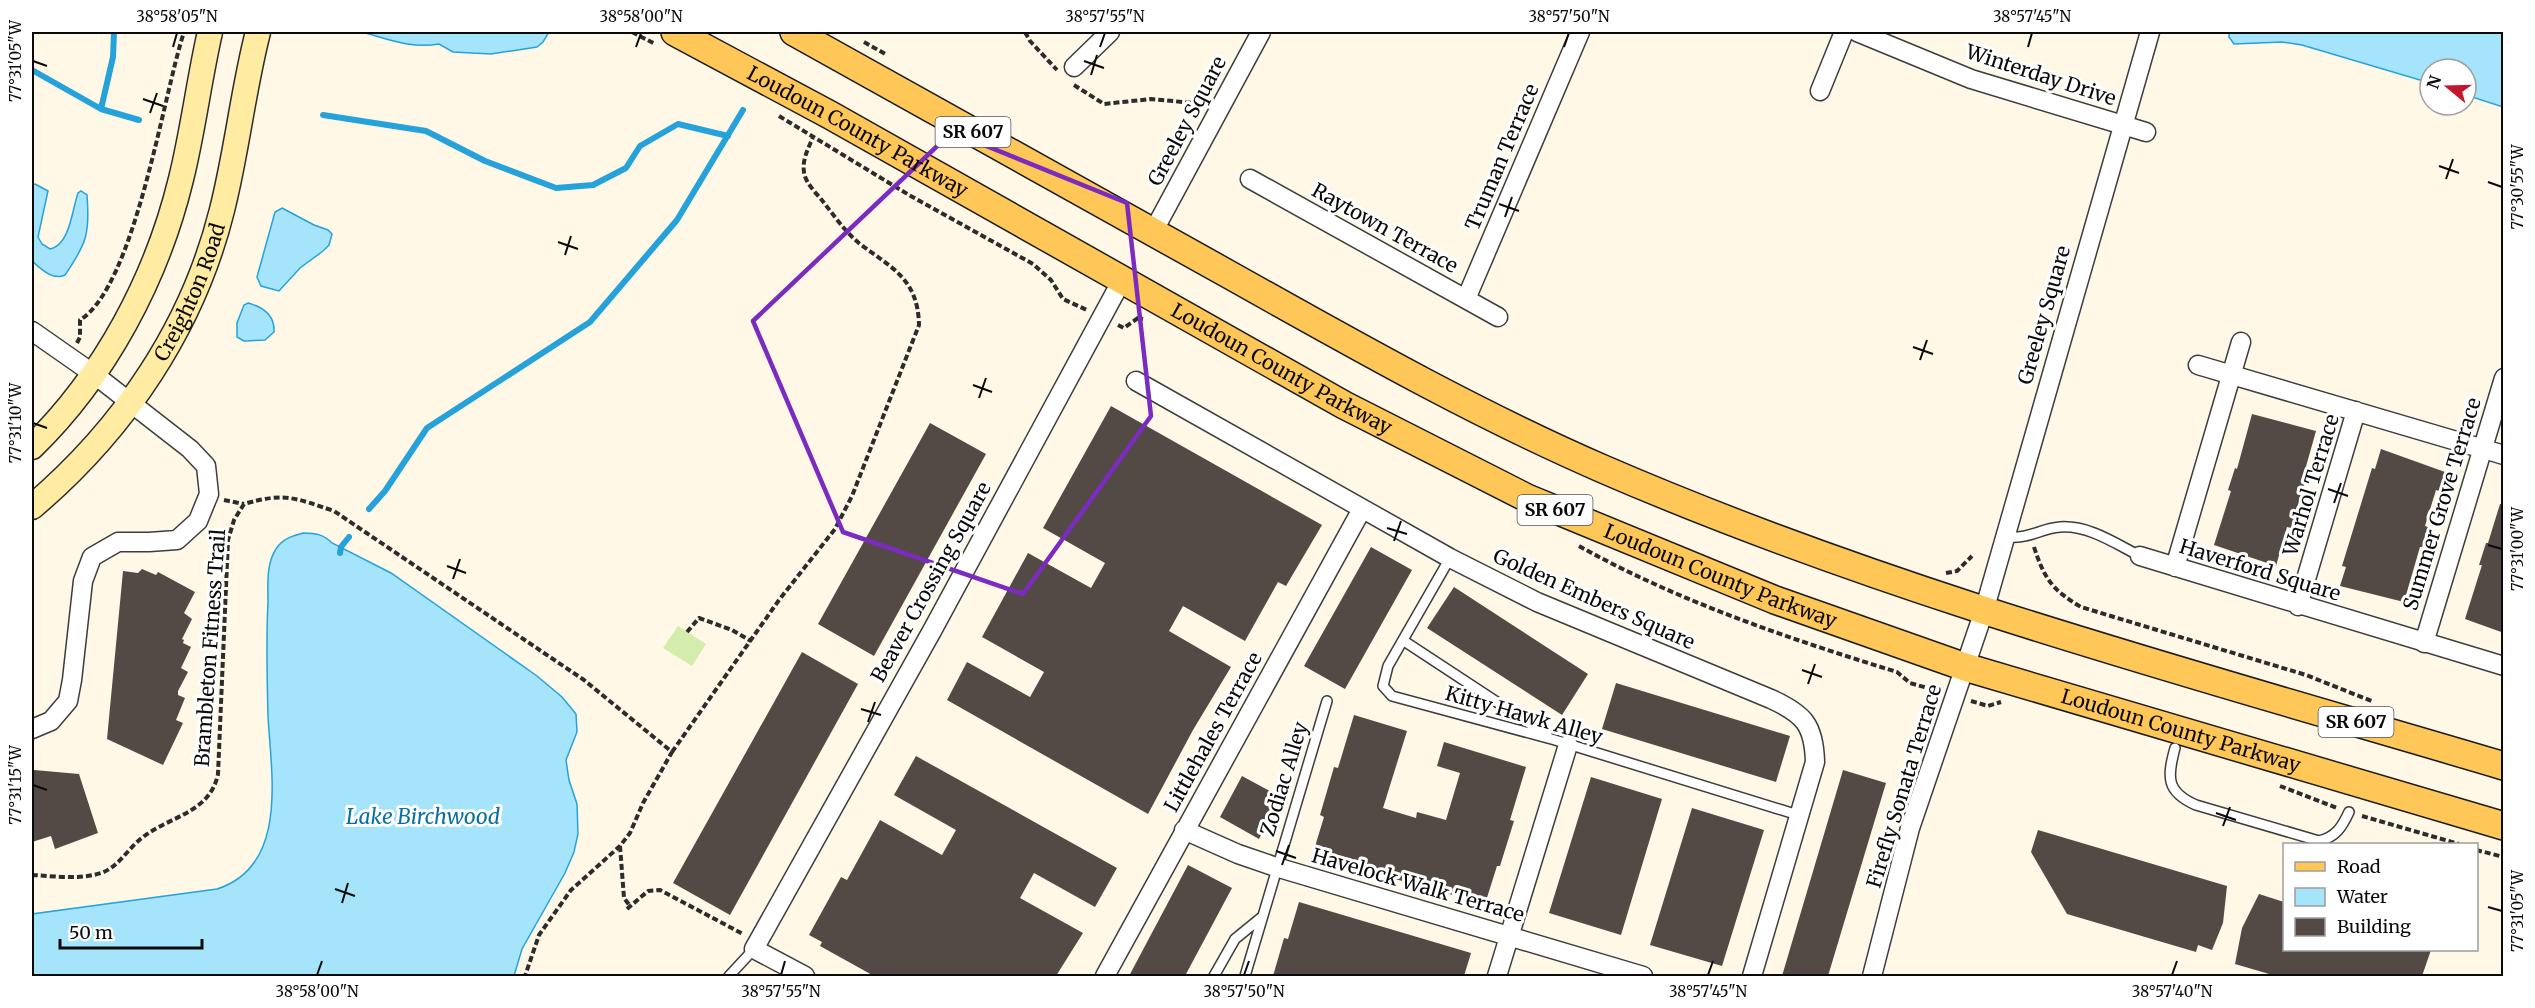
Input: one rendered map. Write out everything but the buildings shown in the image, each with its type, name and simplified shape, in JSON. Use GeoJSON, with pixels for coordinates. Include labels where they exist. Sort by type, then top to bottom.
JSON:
{"type":"FeatureCollection","features":[{"type":"Feature","properties":{"kind":"main road","name":"Loudoun County Parkway"},"geometry":{"type":"LineString","coordinates":[[675,32],[830,115],[1344,405],[1527,498],[1774,600],[1965,667],[2504,826]]}},
{"type":"Feature","properties":{"kind":"main road","name":"SR 607"},"geometry":{"type":"LineString","coordinates":[[794,32],[1377,357],[1602,469],[1817,554],[1984,611],[2504,766]]}},
{"type":"Feature","properties":{"kind":"street"},"geometry":{"type":"LineString","coordinates":[[32,447],[95,375],[134,305],[164,238],[181,179],[210,32]]}},
{"type":"Feature","properties":{"kind":"street","name":"Creighton Road"},"geometry":{"type":"LineString","coordinates":[[32,507],[98,443],[158,364],[187,312],[209,256],[234,162],[245,90],[258,32]]}},
{"type":"Feature","properties":{"kind":"street"},"geometry":{"type":"LineString","coordinates":[[1067,74],[1110,32]]}},
{"type":"Feature","properties":{"kind":"street","name":"Greeley Square"},"geometry":{"type":"LineString","coordinates":[[1153,232],[1262,32]]}},
{"type":"Feature","properties":{"kind":"street","name":"Truman Terrace"},"geometry":{"type":"LineString","coordinates":[[1466,299],[1580,32]]}},
{"type":"Feature","properties":{"kind":"street"},"geometry":{"type":"LineString","coordinates":[[1820,91],[1844,32]]}},
{"type":"Feature","properties":{"kind":"street","name":"Winterday Drive"},"geometry":{"type":"LineString","coordinates":[[1857,32],[1971,79],[2146,132]]}},
{"type":"Feature","properties":{"kind":"street","name":"Greeley Square"},"geometry":{"type":"LineString","coordinates":[[1984,611],[2150,32]]}},
{"type":"Feature","properties":{"kind":"street","name":"Raytown Terrace"},"geometry":{"type":"LineString","coordinates":[[1250,179],[1498,317]]}},
{"type":"Feature","properties":{"kind":"street","name":"Beaver Crossing Square"},"geometry":{"type":"LineString","coordinates":[[751,943],[933,628],[1122,280]]}},
{"type":"Feature","properties":{"kind":"street"},"geometry":{"type":"LineString","coordinates":[[32,331],[95,375],[190,448],[206,466],[209,494],[198,521],[177,540],[118,542],[92,557],[83,581],[68,701],[51,721],[32,729]]}},
{"type":"Feature","properties":{"kind":"street"},"geometry":{"type":"LineString","coordinates":[[2175,567],[2241,342]]}},
{"type":"Feature","properties":{"kind":"street"},"geometry":{"type":"LineString","coordinates":[[2198,365],[2504,455]]}},
{"type":"Feature","properties":{"kind":"street","name":"Summer Grove Terrace"},"geometry":{"type":"LineString","coordinates":[[2424,643],[2504,378]]}},
{"type":"Feature","properties":{"kind":"street","name":"Golden Embers Square"},"geometry":{"type":"LineString","coordinates":[[1136,381],[1450,558],[1538,602],[1791,709],[1808,725],[1815,749],[1815,762],[1752,976]]}},
{"type":"Feature","properties":{"kind":"street","name":"Warhol Terrace"},"geometry":{"type":"LineString","coordinates":[[2298,606],[2356,411]]}},
{"type":"Feature","properties":{"kind":"street","name":"Littlehales Terrace"},"geometry":{"type":"LineString","coordinates":[[1105,976],[1362,509]]}},
{"type":"Feature","properties":{"kind":"street","name":"Haverford Square"},"geometry":{"type":"LineString","coordinates":[[2140,556],[2298,606],[2504,666]]}},
{"type":"Feature","properties":{"kind":"street","name":"Firefly Sonata Terrace"},"geometry":{"type":"LineString","coordinates":[[1872,976],[1910,828],[1984,611]]}},
{"type":"Feature","properties":{"kind":"street"},"geometry":{"type":"LineString","coordinates":[[1497,976],[1562,743]]}},
{"type":"Feature","properties":{"kind":"street","name":"Havelock Walk Terrace"},"geometry":{"type":"LineString","coordinates":[[1184,830],[1238,854],[1276,867],[1643,976]]}},
{"type":"Feature","properties":{"kind":"street"},"geometry":{"type":"LineString","coordinates":[[751,943],[805,976]]}},
{"type":"Feature","properties":{"kind":"lane","name":"Haverford Square"},"geometry":{"type":"LineString","coordinates":[[2005,537],[2031,537],[2058,527],[2080,529],[2140,556]]}},
{"type":"Feature","properties":{"kind":"lane","name":"Kitty Hawk Alley"},"geometry":{"type":"LineString","coordinates":[[1450,558],[1384,676],[1383,686],[1392,696],[1562,743],[1798,815]]}},
{"type":"Feature","properties":{"kind":"lane"},"geometry":{"type":"LineString","coordinates":[[1404,641],[1562,743]]}},
{"type":"Feature","properties":{"kind":"lane","name":"Zodiac Alley"},"geometry":{"type":"LineString","coordinates":[[1245,976],[1327,701]]}},
{"type":"Feature","properties":{"kind":"lane"},"geometry":{"type":"LineString","coordinates":[[2175,748],[2170,764],[2170,784],[2180,798],[2196,805],[2319,841],[2330,838],[2341,828],[2349,812]]}},
{"type":"Feature","properties":{"kind":"lane"},"geometry":{"type":"LineString","coordinates":[[1214,976],[1235,939],[1262,917]]}},
{"type":"Feature","properties":{"kind":"lane"},"geometry":{"type":"LineString","coordinates":[[729,976],[751,943]]}},
{"type":"Feature","properties":{"kind":"path"},"geometry":{"type":"LineString","coordinates":[[69,357],[80,337],[80,320],[90,314],[100,302],[114,276],[136,217],[184,32]]}},
{"type":"Feature","properties":{"kind":"path"},"geometry":{"type":"LineString","coordinates":[[1025,32],[1030,41],[1104,104],[1151,99],[1208,104],[1218,110]]}},
{"type":"Feature","properties":{"kind":"path"},"geometry":{"type":"LineString","coordinates":[[525,976],[539,935],[571,890],[620,846],[638,819],[643,803],[672,752],[779,600],[835,528],[852,496],[919,324],[919,306],[904,279],[884,260],[859,243],[837,220],[804,175],[803,161],[813,137]]}},
{"type":"Feature","properties":{"kind":"path","name":"Brambleton Fitness Trail"},"geometry":{"type":"LineString","coordinates":[[32,875],[83,877],[103,873],[115,865],[142,837],[205,800],[214,789],[218,774],[228,540],[234,520],[244,504],[267,497],[292,497],[334,511],[584,680],[672,752]]}},
{"type":"Feature","properties":{"kind":"path"},"geometry":{"type":"LineString","coordinates":[[2031,537],[2043,573],[2048,580],[2062,596],[2081,607],[2306,675],[2379,704]]}},
{"type":"Feature","properties":{"kind":"path"},"geometry":{"type":"LineString","coordinates":[[1936,574],[1958,571],[1972,556]]}},
{"type":"Feature","properties":{"kind":"path"},"geometry":{"type":"LineString","coordinates":[[687,632],[699,618],[732,630],[751,641]]}},
{"type":"Feature","properties":{"kind":"path"},"geometry":{"type":"LineString","coordinates":[[620,846],[624,898],[628,907],[648,891],[660,890],[751,943]]}},
{"type":"Feature","properties":{"kind":"path"},"geometry":{"type":"LineString","coordinates":[[2478,851],[2504,858]]}},
{"type":"Feature","properties":{"kind":"highlighted area"},"geometry":{"type":"Polygon","coordinates":[[[952,132],[1127,203],[1151,416],[1023,594],[843,532],[753,321],[952,132]]]}},
{"type":"Feature","properties":{"kind":"green space"},"geometry":{"type":"Polygon","coordinates":[[[678,626],[706,644],[692,666],[663,648],[678,626]]]}},
{"type":"Feature","properties":{"kind":"water"},"geometry":{"type":"Polygon","coordinates":[[[362,32],[549,32],[537,47],[491,54],[453,52],[439,44],[409,44],[362,32]]]}},
{"type":"Feature","properties":{"kind":"water"},"geometry":{"type":"Polygon","coordinates":[[[2229,32],[2503,32],[2503,107],[2478,99],[2478,57],[2418,57],[2418,79],[2302,45],[2282,42],[2234,44],[2229,37],[2229,32]]]}},
{"type":"Feature","properties":{"kind":"water"},"geometry":{"type":"Polygon","coordinates":[[[35,184],[48,191],[38,237],[42,244],[50,249],[57,246],[66,234],[78,193],[81,191],[87,195],[88,219],[85,237],[65,275],[56,276],[47,273],[32,261],[32,185],[35,184]]]}},
{"type":"Feature","properties":{"kind":"water"},"geometry":{"type":"Polygon","coordinates":[[[282,208],[332,234],[329,245],[300,268],[279,291],[261,286],[257,277],[275,212],[282,208]]]}},
{"type":"Feature","properties":{"kind":"water"},"geometry":{"type":"Polygon","coordinates":[[[248,303],[263,309],[270,316],[274,332],[265,340],[244,341],[237,337],[237,323],[244,305],[248,303]]]}},
{"type":"Feature","properties":{"kind":"water","name":"Lake Birchwood"},"geometry":{"type":"Polygon","coordinates":[[[303,533],[322,536],[391,573],[537,676],[562,697],[576,714],[577,732],[566,760],[569,780],[577,804],[578,834],[574,852],[565,873],[522,949],[514,976],[32,976],[32,914],[217,889],[240,877],[256,860],[266,839],[271,815],[267,674],[269,568],[273,555],[281,543],[303,533]]]}},
{"type":"Feature","properties":{"kind":"waterway"},"geometry":{"type":"LineString","coordinates":[[101,109],[113,57],[114,32]]}},
{"type":"Feature","properties":{"kind":"waterway"},"geometry":{"type":"LineString","coordinates":[[32,70],[101,109],[139,120]]}},
{"type":"Feature","properties":{"kind":"waterway"},"geometry":{"type":"LineString","coordinates":[[369,509],[385,491],[427,428],[590,322],[677,220],[743,110]]}},
{"type":"Feature","properties":{"kind":"waterway"},"geometry":{"type":"LineString","coordinates":[[323,115],[426,131],[485,161],[556,188],[593,185],[626,168],[640,146],[678,124],[728,136]]}},
{"type":"Feature","properties":{"kind":"waterway"},"geometry":{"type":"LineString","coordinates":[[340,553],[341,547],[349,537]]}}]}
